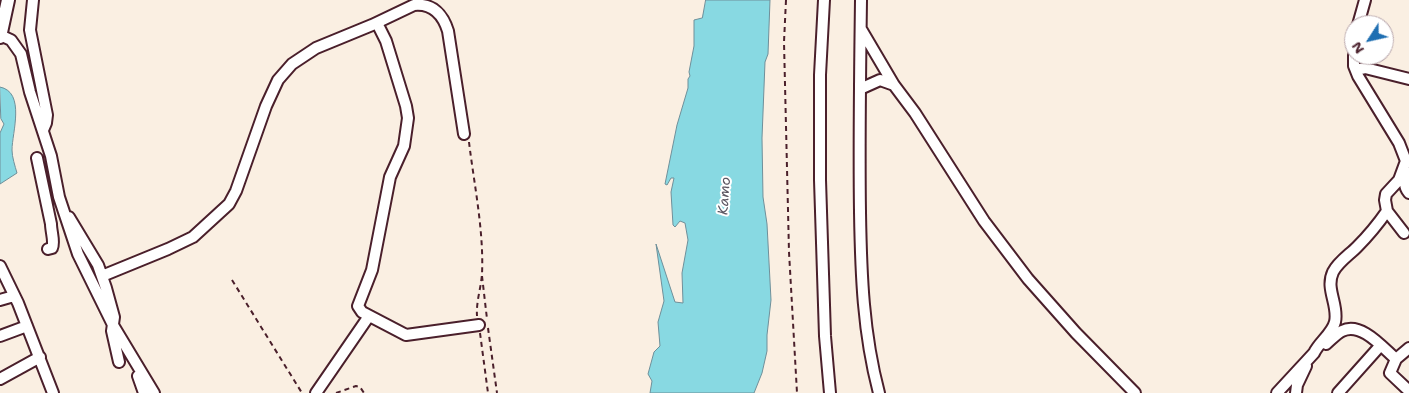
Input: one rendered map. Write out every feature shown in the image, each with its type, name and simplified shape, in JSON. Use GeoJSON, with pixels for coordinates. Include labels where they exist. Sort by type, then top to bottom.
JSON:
{"type":"FeatureCollection","features":[{"type":"Feature","properties":{"kind":"main road"},"geometry":{"type":"LineString","coordinates":[[0,36],[8,0]]}},
{"type":"Feature","properties":{"kind":"street"},"geometry":{"type":"LineString","coordinates":[[33,0],[30,30],[47,115],[43,130]]}},
{"type":"Feature","properties":{"kind":"street"},"geometry":{"type":"LineString","coordinates":[[824,0],[820,75],[820,180],[825,336],[830,393]]}},
{"type":"Feature","properties":{"kind":"street"},"geometry":{"type":"LineString","coordinates":[[861,0],[859,173],[862,289],[866,333],[879,393]]}},
{"type":"Feature","properties":{"kind":"street"},"geometry":{"type":"LineString","coordinates":[[1361,15],[1365,0]]}},
{"type":"Feature","properties":{"kind":"street"},"geometry":{"type":"LineString","coordinates":[[102,276],[168,250],[193,237],[229,204],[233,198],[266,106],[284,71],[292,64],[316,48],[414,6],[428,6],[441,15],[448,31],[464,134]]}},
{"type":"Feature","properties":{"kind":"street"},"geometry":{"type":"LineString","coordinates":[[377,23],[391,54],[408,118],[404,146],[390,177],[372,270],[358,303],[359,308],[368,316],[406,335],[479,325]]}},
{"type":"Feature","properties":{"kind":"street"},"geometry":{"type":"LineString","coordinates":[[861,29],[894,85],[915,114],[984,221],[1028,279],[1076,333],[1135,393]]}},
{"type":"Feature","properties":{"kind":"street"},"geometry":{"type":"LineString","coordinates":[[0,36],[10,40],[21,54],[30,92],[49,149],[63,209],[78,254],[113,325],[154,393]]}},
{"type":"Feature","properties":{"kind":"street"},"geometry":{"type":"LineString","coordinates":[[1354,65],[1404,153],[1407,171],[1405,188],[1409,193]]}},
{"type":"Feature","properties":{"kind":"street"},"geometry":{"type":"LineString","coordinates":[[1356,70],[1365,68],[1409,79]]}},
{"type":"Feature","properties":{"kind":"street"},"geometry":{"type":"LineString","coordinates":[[860,89],[880,80],[894,85]]}},
{"type":"Feature","properties":{"kind":"street"},"geometry":{"type":"LineString","coordinates":[[47,205],[49,149]]}},
{"type":"Feature","properties":{"kind":"street"},"geometry":{"type":"LineString","coordinates":[[37,158],[54,245],[48,249]]}},
{"type":"Feature","properties":{"kind":"street"},"geometry":{"type":"LineString","coordinates":[[1404,233],[1387,212],[1385,200],[1386,194],[1407,171]]}},
{"type":"Feature","properties":{"kind":"street"},"geometry":{"type":"LineString","coordinates":[[63,209],[74,223],[102,276],[114,317],[112,332],[119,362]]}},
{"type":"Feature","properties":{"kind":"street"},"geometry":{"type":"LineString","coordinates":[[1278,393],[1314,353],[1317,346],[1335,323],[1335,310],[1330,289],[1333,272],[1387,212]]}},
{"type":"Feature","properties":{"kind":"street"},"geometry":{"type":"LineString","coordinates":[[0,266],[3,277],[14,296],[40,357],[52,393]]}},
{"type":"Feature","properties":{"kind":"street"},"geometry":{"type":"LineString","coordinates":[[0,300],[14,296]]}},
{"type":"Feature","properties":{"kind":"street"},"geometry":{"type":"LineString","coordinates":[[316,393],[368,316]]}},
{"type":"Feature","properties":{"kind":"street"},"geometry":{"type":"LineString","coordinates":[[0,336],[27,326]]}},
{"type":"Feature","properties":{"kind":"street"},"geometry":{"type":"LineString","coordinates":[[1314,353],[1342,331],[1350,329],[1366,333],[1396,359]]}},
{"type":"Feature","properties":{"kind":"street"},"geometry":{"type":"LineString","coordinates":[[1338,393],[1380,346]]}},
{"type":"Feature","properties":{"kind":"street"},"geometry":{"type":"LineString","coordinates":[[1409,348],[1396,359],[1390,373],[1409,391]]}},
{"type":"Feature","properties":{"kind":"street"},"geometry":{"type":"LineString","coordinates":[[0,379],[40,357]]}},
{"type":"Feature","properties":{"kind":"street"},"geometry":{"type":"LineString","coordinates":[[1296,393],[1297,385],[1306,362]]}},
{"type":"Feature","properties":{"kind":"street"},"geometry":{"type":"LineString","coordinates":[[139,368],[138,374],[144,393]]}},
{"type":"Feature","properties":{"kind":"path"},"geometry":{"type":"LineString","coordinates":[[786,0],[784,42],[789,252],[797,393]]}},
{"type":"Feature","properties":{"kind":"path"},"geometry":{"type":"LineString","coordinates":[[464,134],[468,139],[474,184],[488,331],[497,393]]}},
{"type":"Feature","properties":{"kind":"path"},"geometry":{"type":"LineString","coordinates":[[482,274],[476,309],[488,393]]}},
{"type":"Feature","properties":{"kind":"path"},"geometry":{"type":"LineString","coordinates":[[232,280],[302,393]]}},
{"type":"Feature","properties":{"kind":"path"},"geometry":{"type":"LineString","coordinates":[[336,393],[356,386],[360,387],[364,393]]}},
{"type":"Feature","properties":{"kind":"water","name":"Kamo"},"geometry":{"type":"Polygon","coordinates":[[[706,0],[770,0],[762,138],[763,197],[767,224],[771,300],[767,351],[762,373],[754,393],[650,393],[652,381],[648,374],[654,352],[660,346],[658,322],[664,301],[656,244],[675,302],[683,303],[682,273],[688,240],[685,223],[680,221],[675,227],[673,225],[671,192],[674,178],[671,178],[667,185],[665,184],[677,125],[688,88],[694,46],[694,20],[702,18],[706,0]]]}},
{"type":"Feature","properties":{"kind":"water"},"geometry":{"type":"Polygon","coordinates":[[[0,87],[8,90],[13,97],[15,105],[16,114],[12,150],[17,173],[0,184],[0,133],[4,124],[1,119],[0,87]]]}}]}
